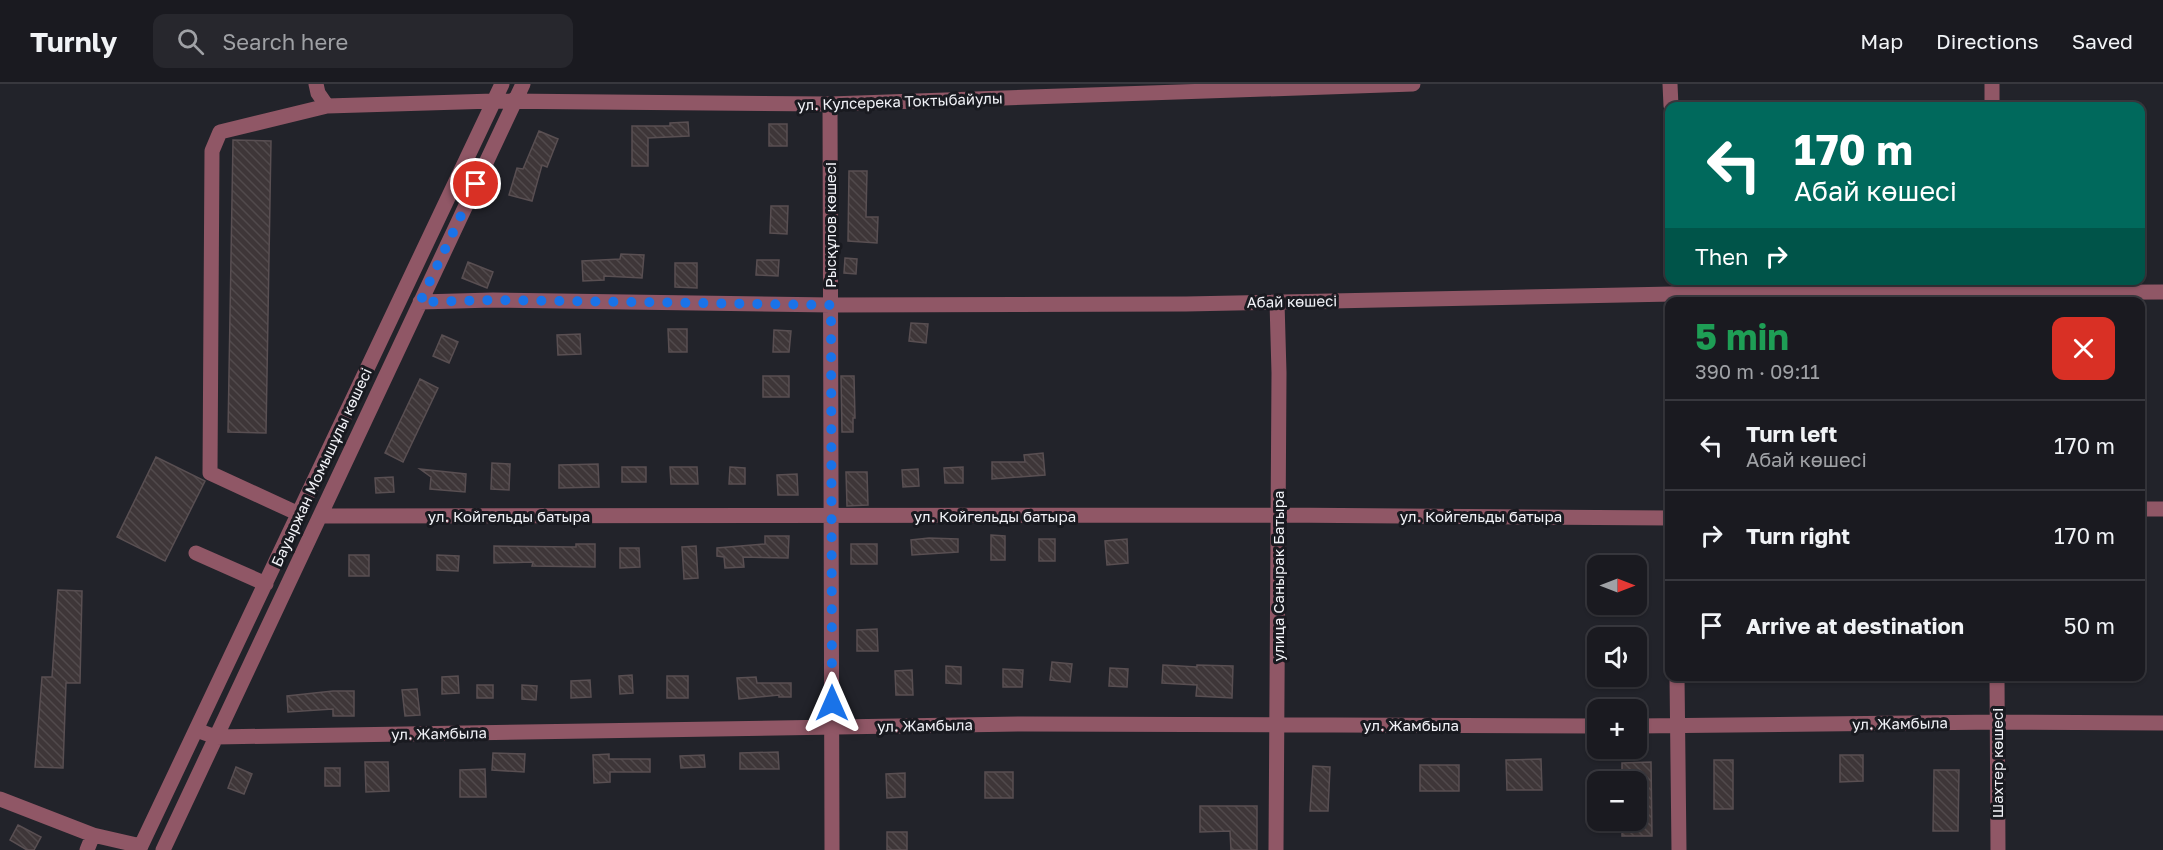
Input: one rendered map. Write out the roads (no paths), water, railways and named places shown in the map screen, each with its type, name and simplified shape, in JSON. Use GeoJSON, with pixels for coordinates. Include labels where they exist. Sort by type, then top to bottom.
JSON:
{"type":"FeatureCollection","features":[{"type":"Feature","properties":{"kind":"street"},"geometry":{"type":"LineString","coordinates":[[316,84],[318,93],[327,106]]}},
{"type":"Feature","properties":{"kind":"street","name":"Бауыржан Момышұлы көшесі"},"geometry":{"type":"LineString","coordinates":[[140,848],[502,84]]}},
{"type":"Feature","properties":{"kind":"street","name":"Бауыржан Момышұлы көшесі"},"geometry":{"type":"LineString","coordinates":[[162,850],[523,84]]}},
{"type":"Feature","properties":{"kind":"street","name":"ул. Кулсерека Токтыбайулы"},"geometry":{"type":"LineString","coordinates":[[299,514],[210,473],[212,151],[220,132],[327,106],[494,101],[830,104],[1413,84]]}},
{"type":"Feature","properties":{"kind":"street"},"geometry":{"type":"LineString","coordinates":[[1670,84],[1671,102]]}},
{"type":"Feature","properties":{"kind":"street"},"geometry":{"type":"LineString","coordinates":[[1992,84],[1992,102]]}},
{"type":"Feature","properties":{"kind":"street","name":"Рысқұлов көшесі"},"geometry":{"type":"LineString","coordinates":[[830,104],[832,850]]}},
{"type":"Feature","properties":{"kind":"street","name":"Абай көшесі"},"geometry":{"type":"LineString","coordinates":[[420,302],[493,300],[831,305],[1277,302],[1673,292],[2163,292]]}},
{"type":"Feature","properties":{"kind":"street","name":"улица Санырак Батыра"},"geometry":{"type":"LineString","coordinates":[[1276,850],[1279,515],[1277,302]]}},
{"type":"Feature","properties":{"kind":"street"},"geometry":{"type":"LineString","coordinates":[[2145,508],[2163,509]]}},
{"type":"Feature","properties":{"kind":"street","name":"ул. Койгельды батыра"},"geometry":{"type":"LineString","coordinates":[[320,516],[1279,515],[1665,518]]}},
{"type":"Feature","properties":{"kind":"street"},"geometry":{"type":"LineString","coordinates":[[196,553],[266,584]]}},
{"type":"Feature","properties":{"kind":"street"},"geometry":{"type":"LineString","coordinates":[[1677,681],[1679,850]]}},
{"type":"Feature","properties":{"kind":"street","name":"Шахтер көшесі"},"geometry":{"type":"LineString","coordinates":[[1997,681],[1998,850]]}},
{"type":"Feature","properties":{"kind":"street","name":"ул. Жамбыла"},"geometry":{"type":"LineString","coordinates":[[1647,726],[1997,722],[2163,723]]}},
{"type":"Feature","properties":{"kind":"street","name":"ул. Жамбыла"},"geometry":{"type":"LineString","coordinates":[[216,737],[832,726],[1587,726]]}},
{"type":"Feature","properties":{"kind":"street"},"geometry":{"type":"LineString","coordinates":[[196,730],[216,737]]}},
{"type":"Feature","properties":{"kind":"street"},"geometry":{"type":"LineString","coordinates":[[0,800],[93,835],[140,848]]}},
{"type":"Feature","properties":{"kind":"street"},"geometry":{"type":"LineString","coordinates":[[87,850],[93,835]]}}]}
